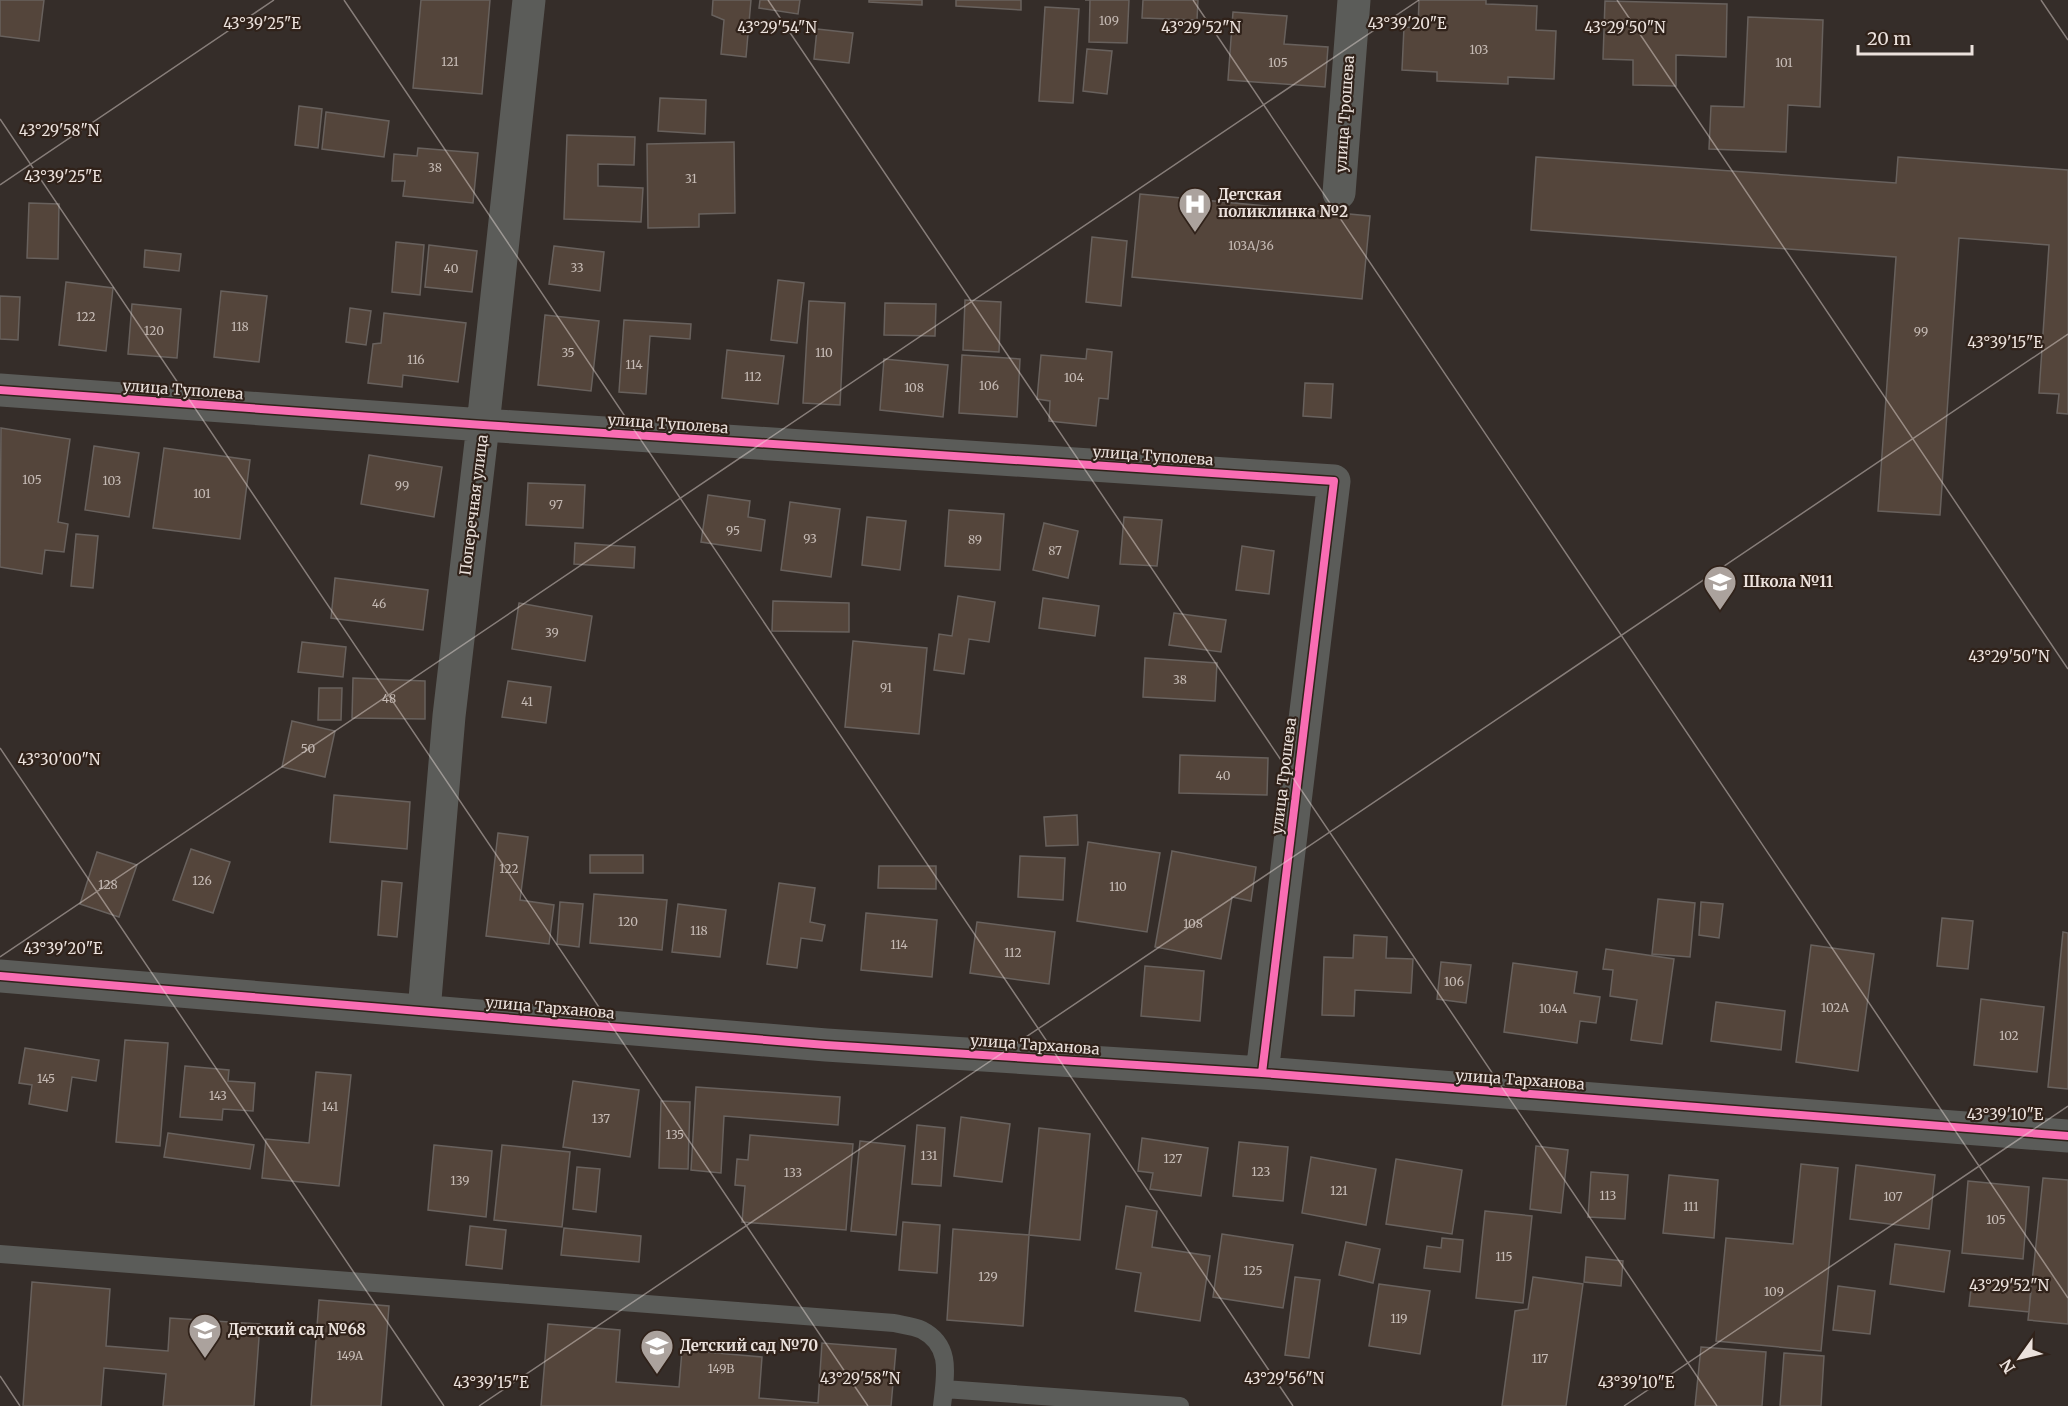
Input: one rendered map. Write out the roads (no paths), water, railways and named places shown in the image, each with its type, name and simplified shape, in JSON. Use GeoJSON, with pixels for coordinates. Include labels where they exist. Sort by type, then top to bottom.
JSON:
{"type":"FeatureCollection","features":[{"type":"Feature","properties":{"kind":"street","name":"Поперечная улица"},"geometry":{"type":"LineString","coordinates":[[424,1011],[449,716],[529,0]]}},
{"type":"Feature","properties":{"kind":"street","name":"улица Трошева"},"geometry":{"type":"LineString","coordinates":[[1339,193],[1354,0]]}},
{"type":"Feature","properties":{"kind":"street","name":"улица Туполева"},"geometry":{"type":"LineString","coordinates":[[0,390],[483,425],[1334,481]]}},
{"type":"Feature","properties":{"kind":"street","name":"улица Трошева"},"geometry":{"type":"LineString","coordinates":[[1262,1073],[1334,481]]}},
{"type":"Feature","properties":{"kind":"street","name":"улица Тарханова"},"geometry":{"type":"LineString","coordinates":[[0,976],[826,1045],[1262,1073],[2068,1136]]}},
{"type":"Feature","properties":{"kind":"lane"},"geometry":{"type":"LineString","coordinates":[[0,1254],[894,1323],[920,1329],[936,1339],[945,1358],[943,1397],[1180,1406]]}},
{"type":"Feature","properties":{"kind":"place","name":"Детская поликлинка №2"},"geometry":{"type":"Point","coordinates":[1195,233]}},
{"type":"Feature","properties":{"kind":"place","name":"Школа №11"},"geometry":{"type":"Point","coordinates":[1720,611]}},
{"type":"Feature","properties":{"kind":"place","name":"Детский сад №68"},"geometry":{"type":"Point","coordinates":[205,1359]}},
{"type":"Feature","properties":{"kind":"place","name":"Детский сад №70"},"geometry":{"type":"Point","coordinates":[657,1375]}}]}
